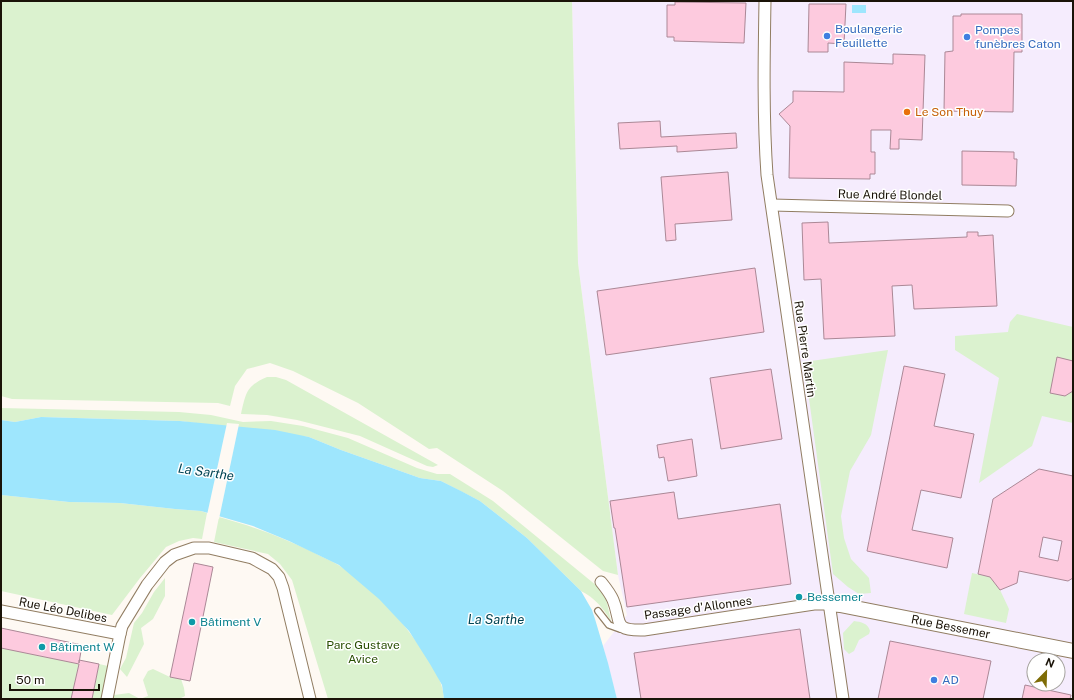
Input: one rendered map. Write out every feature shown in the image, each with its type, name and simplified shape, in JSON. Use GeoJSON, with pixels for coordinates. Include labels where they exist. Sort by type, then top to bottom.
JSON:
{"type":"FeatureCollection","features":[{"type":"Feature","properties":{"kind":"street","name":"Rue Pierre Martin"},"geometry":{"type":"LineString","coordinates":[[765,1],[765,138],[772,205],[843,699]]}},
{"type":"Feature","properties":{"kind":"street","name":"Rue André Blondel"},"geometry":{"type":"LineString","coordinates":[[772,205],[1008,211]]}},
{"type":"Feature","properties":{"kind":"street"},"geometry":{"type":"LineString","coordinates":[[107,699],[120,634],[126,618],[147,585],[165,562],[174,555],[194,548],[209,548],[252,558],[272,569],[279,578],[310,699]]}},
{"type":"Feature","properties":{"kind":"street"},"geometry":{"type":"LineString","coordinates":[[601,582],[614,600],[619,623],[623,627]]}},
{"type":"Feature","properties":{"kind":"street","name":"Passage d'Allonnes"},"geometry":{"type":"LineString","coordinates":[[623,627],[630,630],[644,630],[814,604],[829,604]]}},
{"type":"Feature","properties":{"kind":"street","name":"Rue Bessemer"},"geometry":{"type":"LineString","coordinates":[[829,604],[1073,651]]}},
{"type":"Feature","properties":{"kind":"street","name":"Rue Léo Delibes"},"geometry":{"type":"LineString","coordinates":[[1,611],[120,634]]}},
{"type":"Feature","properties":{"kind":"lane"},"geometry":{"type":"LineString","coordinates":[[598,611],[609,625],[620,629],[623,627]]}},
{"type":"Feature","properties":{"kind":"shaded area"},"geometry":{"type":"Polygon","coordinates":[[[572,1],[1073,1],[1073,699],[617,699],[603,646],[627,615],[618,575],[578,263],[572,1]]]}},
{"type":"Feature","properties":{"kind":"green space"},"geometry":{"type":"Polygon","coordinates":[[[1,1],[572,1],[578,263],[618,575],[603,571],[503,491],[437,448],[429,449],[358,403],[293,371],[270,363],[247,369],[235,386],[230,406],[218,403],[12,399],[1,396],[1,1]]]}},
{"type":"Feature","properties":{"kind":"green space"},"geometry":{"type":"Polygon","coordinates":[[[1017,314],[1073,327],[1073,423],[1042,416],[1032,446],[979,483],[999,378],[955,350],[955,336],[1008,332],[1010,322],[1017,314]]]}},
{"type":"Feature","properties":{"kind":"green space"},"geometry":{"type":"Polygon","coordinates":[[[888,350],[871,435],[850,471],[841,516],[844,538],[851,559],[869,578],[871,593],[859,594],[833,574],[804,362],[888,350]]]}},
{"type":"Feature","properties":{"kind":"green space"},"geometry":{"type":"Polygon","coordinates":[[[267,377],[276,377],[286,380],[438,465],[433,467],[427,466],[360,436],[297,420],[267,415],[241,414],[248,391],[260,380],[267,377]]]}},
{"type":"Feature","properties":{"kind":"green space"},"geometry":{"type":"Polygon","coordinates":[[[1,408],[179,412],[211,415],[243,422],[271,421],[303,426],[348,438],[417,468],[437,474],[450,474],[493,501],[597,586],[606,599],[611,621],[598,604],[581,591],[527,538],[480,501],[441,481],[420,478],[309,437],[180,421],[41,417],[15,422],[1,420],[1,408]]]}},
{"type":"Feature","properties":{"kind":"green space"},"geometry":{"type":"Polygon","coordinates":[[[1,495],[69,502],[120,503],[201,511],[207,513],[202,539],[193,538],[179,541],[166,547],[112,615],[1,591],[1,495]]]}},
{"type":"Feature","properties":{"kind":"green space","name":"Parc Gustave Avice"},"geometry":{"type":"Polygon","coordinates":[[[219,517],[290,541],[337,564],[352,574],[385,604],[414,638],[430,661],[442,685],[444,699],[328,699],[292,580],[280,564],[268,554],[214,542],[219,517]]]}},
{"type":"Feature","properties":{"kind":"green space"},"geometry":{"type":"Polygon","coordinates":[[[972,573],[990,577],[1000,590],[1009,609],[1006,623],[964,614],[972,573]]]}},
{"type":"Feature","properties":{"kind":"green space"},"geometry":{"type":"Polygon","coordinates":[[[165,578],[165,596],[153,619],[141,628],[144,644],[127,677],[120,669],[126,658],[134,623],[165,578]]]}},
{"type":"Feature","properties":{"kind":"green space"},"geometry":{"type":"Polygon","coordinates":[[[854,621],[862,622],[869,628],[870,631],[869,634],[859,640],[854,651],[849,654],[844,649],[843,633],[854,621]]]}},
{"type":"Feature","properties":{"kind":"green space"},"geometry":{"type":"Polygon","coordinates":[[[1,648],[79,664],[71,699],[1,699],[1,648]]]}},
{"type":"Feature","properties":{"kind":"green space"},"geometry":{"type":"Polygon","coordinates":[[[99,664],[108,666],[101,699],[92,699],[99,664]]]}},
{"type":"Feature","properties":{"kind":"green space"},"geometry":{"type":"Polygon","coordinates":[[[153,669],[170,677],[181,679],[185,696],[179,699],[140,699],[148,696],[143,680],[148,671],[153,669]]]}},
{"type":"Feature","properties":{"kind":"green space"},"geometry":{"type":"Polygon","coordinates":[[[129,693],[140,699],[113,699],[114,695],[129,693]]]}},
{"type":"Feature","properties":{"kind":"water"},"geometry":{"type":"Polygon","coordinates":[[[852,5],[866,5],[866,13],[852,13],[852,5]]]}},
{"type":"Feature","properties":{"kind":"water","name":"La Sarthe"},"geometry":{"type":"Polygon","coordinates":[[[41,417],[180,421],[275,430],[309,437],[420,478],[441,481],[480,501],[527,538],[581,591],[592,610],[595,619],[617,699],[444,699],[442,685],[409,631],[379,599],[339,565],[289,541],[253,526],[201,511],[120,503],[69,502],[1,495],[1,420],[15,422],[41,417]]]}},
{"type":"Feature","properties":{"kind":"pier"},"geometry":{"type":"Polygon","coordinates":[[[227,423],[239,424],[219,519],[207,515],[227,423]]]}},
{"type":"Feature","properties":{"kind":"building"},"geometry":{"type":"Polygon","coordinates":[[[675,2],[746,3],[744,43],[674,41],[674,37],[667,37],[667,5],[675,5],[675,2]]]}},
{"type":"Feature","properties":{"kind":"building","name":"Boulangerie Feuillette"},"geometry":{"type":"Polygon","coordinates":[[[809,4],[846,4],[844,44],[828,43],[828,52],[808,52],[809,4]]]}},
{"type":"Feature","properties":{"kind":"building"},"geometry":{"type":"Polygon","coordinates":[[[961,14],[1022,14],[1022,52],[1014,52],[1013,112],[944,111],[945,52],[953,51],[953,16],[961,16],[961,14]]]}},
{"type":"Feature","properties":{"kind":"building"},"geometry":{"type":"Polygon","coordinates":[[[893,54],[925,55],[922,140],[899,139],[899,149],[890,149],[891,130],[871,130],[871,152],[875,152],[875,174],[870,174],[870,179],[789,178],[790,126],[779,114],[793,102],[793,91],[844,92],[844,62],[893,64],[893,54]]]}},
{"type":"Feature","properties":{"kind":"building"},"geometry":{"type":"Polygon","coordinates":[[[660,121],[661,137],[736,133],[737,148],[677,152],[677,146],[620,149],[618,123],[660,121]]]}},
{"type":"Feature","properties":{"kind":"building"},"geometry":{"type":"Polygon","coordinates":[[[962,151],[1014,152],[1014,159],[1017,159],[1016,186],[962,185],[962,151]]]}},
{"type":"Feature","properties":{"kind":"building"},"geometry":{"type":"Polygon","coordinates":[[[728,172],[732,220],[675,224],[676,240],[666,241],[661,177],[728,172]]]}},
{"type":"Feature","properties":{"kind":"building"},"geometry":{"type":"Polygon","coordinates":[[[828,222],[829,243],[967,237],[967,232],[978,232],[978,236],[993,235],[997,306],[914,309],[912,285],[892,286],[895,336],[824,339],[821,279],[804,280],[802,223],[828,222]]]}},
{"type":"Feature","properties":{"kind":"building"},"geometry":{"type":"Polygon","coordinates":[[[755,268],[764,332],[606,355],[597,291],[755,268]]]}},
{"type":"Feature","properties":{"kind":"building"},"geometry":{"type":"Polygon","coordinates":[[[1057,357],[1073,361],[1073,391],[1065,396],[1050,393],[1057,357]]]}},
{"type":"Feature","properties":{"kind":"building"},"geometry":{"type":"Polygon","coordinates":[[[904,366],[945,374],[934,426],[974,434],[961,498],[921,490],[912,530],[953,538],[947,568],[867,551],[904,366]]]}},
{"type":"Feature","properties":{"kind":"building"},"geometry":{"type":"Polygon","coordinates":[[[771,369],[782,439],[721,449],[710,378],[771,369]]]}},
{"type":"Feature","properties":{"kind":"building"},"geometry":{"type":"Polygon","coordinates":[[[692,439],[697,476],[668,481],[664,457],[659,458],[657,445],[692,439]]]}},
{"type":"Feature","properties":{"kind":"building"},"geometry":{"type":"Polygon","coordinates":[[[1039,469],[1073,476],[1073,578],[1068,581],[1019,571],[1017,583],[1000,590],[990,577],[978,574],[993,499],[1039,469]],[[1043,537],[1039,557],[1058,561],[1062,541],[1043,537]]]}},
{"type":"Feature","properties":{"kind":"building"},"geometry":{"type":"Polygon","coordinates":[[[674,492],[678,519],[780,504],[791,584],[627,607],[610,501],[674,492]]]}},
{"type":"Feature","properties":{"kind":"building","name":"Bâtiment V"},"geometry":{"type":"Polygon","coordinates":[[[194,563],[213,567],[190,681],[170,677],[194,563]]]}},
{"type":"Feature","properties":{"kind":"building","name":"Bâtiment W"},"geometry":{"type":"Polygon","coordinates":[[[1,628],[82,645],[79,660],[99,664],[92,699],[71,699],[79,664],[1,648],[1,628]]]}},
{"type":"Feature","properties":{"kind":"building"},"geometry":{"type":"Polygon","coordinates":[[[800,629],[810,699],[641,699],[634,653],[800,629]]]}},
{"type":"Feature","properties":{"kind":"building","name":"AD"},"geometry":{"type":"Polygon","coordinates":[[[890,641],[991,661],[983,699],[878,699],[890,641]]]}},
{"type":"Feature","properties":{"kind":"building"},"geometry":{"type":"Polygon","coordinates":[[[1025,685],[1026,692],[1057,692],[1071,695],[1070,699],[1022,699],[1025,685]]]}},
{"type":"Feature","properties":{"kind":"place","name":"Boulangerie Feuillette"},"geometry":{"type":"Point","coordinates":[827,36]}},
{"type":"Feature","properties":{"kind":"place","name":"Pompes funèbres Caton"},"geometry":{"type":"Point","coordinates":[967,37]}},
{"type":"Feature","properties":{"kind":"place","name":"Le Son Thuy"},"geometry":{"type":"Point","coordinates":[907,112]}},
{"type":"Feature","properties":{"kind":"place","name":"Bessemer"},"geometry":{"type":"Point","coordinates":[799,597]}},
{"type":"Feature","properties":{"kind":"place","name":"Bâtiment V"},"geometry":{"type":"Point","coordinates":[192,622]}},
{"type":"Feature","properties":{"kind":"place","name":"Bâtiment W"},"geometry":{"type":"Point","coordinates":[42,647]}},
{"type":"Feature","properties":{"kind":"place","name":"AD"},"geometry":{"type":"Point","coordinates":[934,680]}}]}
